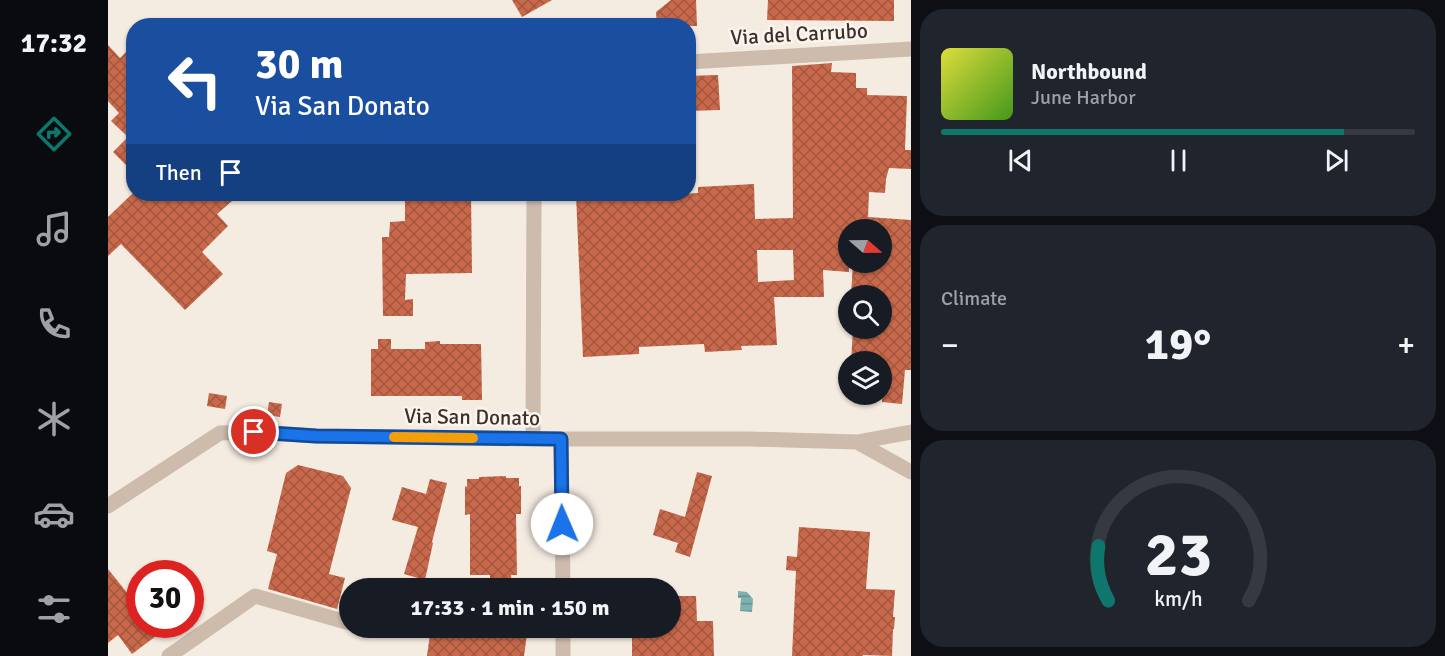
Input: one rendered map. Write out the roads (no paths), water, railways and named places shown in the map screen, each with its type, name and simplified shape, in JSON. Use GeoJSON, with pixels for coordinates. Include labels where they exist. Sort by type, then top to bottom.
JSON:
{"type":"FeatureCollection","features":[{"type":"Feature","properties":{"kind":"street","name":"Via del Carrubo"},"geometry":{"type":"LineString","coordinates":[[696,62],[911,49]]}},
{"type":"Feature","properties":{"kind":"street"},"geometry":{"type":"LineString","coordinates":[[533,439],[534,201]]}},
{"type":"Feature","properties":{"kind":"street","name":"Via San Donato"},"geometry":{"type":"LineString","coordinates":[[108,506],[220,433],[858,442],[911,432]]}},
{"type":"Feature","properties":{"kind":"street"},"geometry":{"type":"LineString","coordinates":[[561,439],[562,578]]}},
{"type":"Feature","properties":{"kind":"street"},"geometry":{"type":"LineString","coordinates":[[858,442],[911,472]]}},
{"type":"Feature","properties":{"kind":"street"},"geometry":{"type":"LineString","coordinates":[[169,656],[255,596],[339,620]]}},
{"type":"Feature","properties":{"kind":"street"},"geometry":{"type":"LineString","coordinates":[[563,638],[563,656]]}},
{"type":"Feature","properties":{"kind":"water"},"geometry":{"type":"Polygon","coordinates":[[[738,591],[747,592],[753,599],[752,612],[740,611],[741,598],[738,598],[738,591]]]}}]}
